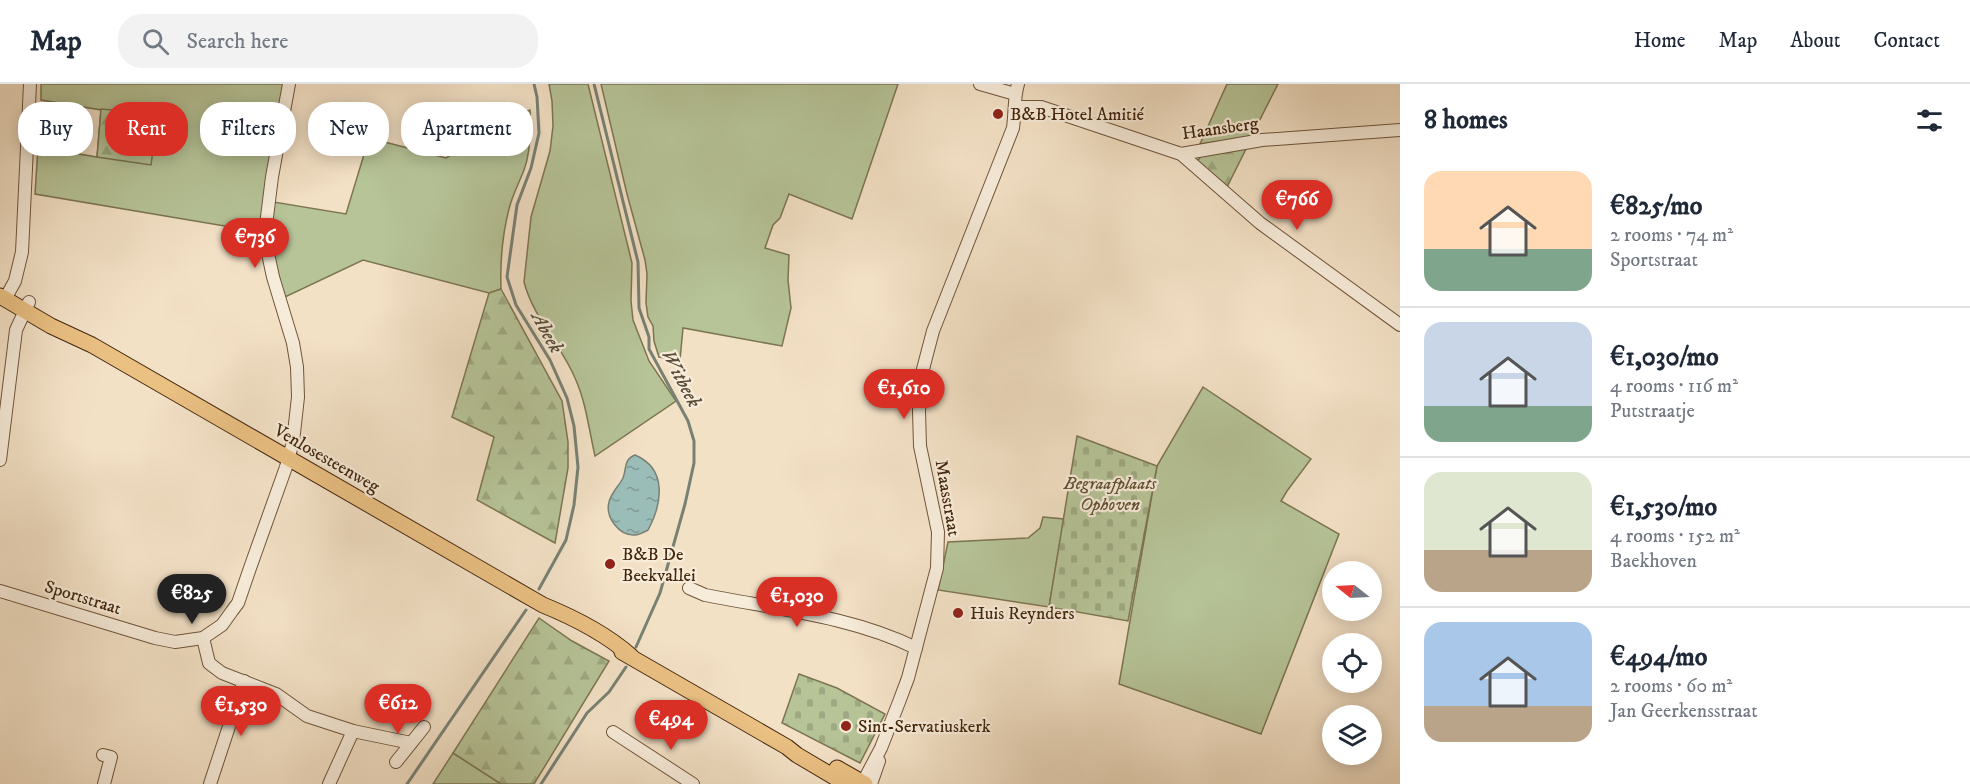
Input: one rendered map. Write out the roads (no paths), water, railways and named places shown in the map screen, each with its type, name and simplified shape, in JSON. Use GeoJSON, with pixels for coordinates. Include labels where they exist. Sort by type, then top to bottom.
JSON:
{"type":"FeatureCollection","features":[{"type":"Feature","properties":{"kind":"main road","name":"Venlosesteenweg"},"geometry":{"type":"LineString","coordinates":[[4,293],[69,325],[92,345],[543,605],[601,633],[631,656],[797,755],[858,783]]}},
{"type":"Feature","properties":{"kind":"street"},"geometry":{"type":"LineString","coordinates":[[4,293],[16,277],[22,252],[30,84]]}},
{"type":"Feature","properties":{"kind":"street"},"geometry":{"type":"LineString","coordinates":[[289,84],[272,177],[267,217],[267,249],[293,343],[297,367],[298,397],[294,435],[289,458],[238,603],[222,625],[203,638],[209,663],[222,673],[276,694],[307,716],[353,731],[411,743]]}},
{"type":"Feature","properties":{"kind":"street","name":"Haansberg"},"geometry":{"type":"LineString","coordinates":[[980,84],[1181,154],[1262,140],[1400,130]]}},
{"type":"Feature","properties":{"kind":"street","name":"Maasstraat"},"geometry":{"type":"LineString","coordinates":[[858,783],[881,748],[900,702],[937,568],[938,532],[920,446],[919,411],[922,373],[933,331],[1012,128],[1016,95]]}},
{"type":"Feature","properties":{"kind":"street"},"geometry":{"type":"LineString","coordinates":[[1181,154],[1260,223],[1400,325]]}},
{"type":"Feature","properties":{"kind":"street"},"geometry":{"type":"LineString","coordinates":[[0,460],[16,330],[27,306]]}},
{"type":"Feature","properties":{"kind":"street"},"geometry":{"type":"LineString","coordinates":[[689,588],[705,595],[829,618],[899,639],[916,648]]}},
{"type":"Feature","properties":{"kind":"street","name":"Sportstraat"},"geometry":{"type":"LineString","coordinates":[[0,591],[154,638],[175,642],[203,638]]}},
{"type":"Feature","properties":{"kind":"street"},"geometry":{"type":"LineString","coordinates":[[210,784],[244,681]]}},
{"type":"Feature","properties":{"kind":"street"},"geometry":{"type":"LineString","coordinates":[[396,762],[424,726]]}},
{"type":"Feature","properties":{"kind":"street"},"geometry":{"type":"LineString","coordinates":[[329,784],[353,731]]}},
{"type":"Feature","properties":{"kind":"street"},"geometry":{"type":"LineString","coordinates":[[613,732],[693,784]]}},
{"type":"Feature","properties":{"kind":"street"},"geometry":{"type":"LineString","coordinates":[[103,755],[111,757],[104,784]]}},
{"type":"Feature","properties":{"kind":"water"},"geometry":{"type":"Polygon","coordinates":[[[635,455],[646,461],[653,469],[659,488],[659,499],[648,530],[635,535],[624,532],[614,524],[608,508],[611,496],[623,478],[627,462],[635,455]]]}},
{"type":"Feature","properties":{"kind":"waterway","name":"Abeek"},"geometry":{"type":"LineString","coordinates":[[534,84],[539,133],[531,168],[517,205],[507,277],[516,305],[550,360],[567,398],[574,426],[578,467],[574,505],[566,540],[539,589]]}},
{"type":"Feature","properties":{"kind":"waterway","name":"Witbeek"},"geometry":{"type":"LineString","coordinates":[[594,84],[638,262],[639,308],[649,337],[649,349],[688,421],[694,441],[694,463],[685,504],[660,593],[636,647]]}},
{"type":"Feature","properties":{"kind":"waterway","name":"Abeek"},"geometry":{"type":"LineString","coordinates":[[407,784],[526,610]]}},
{"type":"Feature","properties":{"kind":"waterway","name":"Witbeek"},"geometry":{"type":"LineString","coordinates":[[541,784],[587,713],[609,692],[626,667]]}},
{"type":"Feature","properties":{"kind":"place","name":"B&B Hotel Amitié"},"geometry":{"type":"Point","coordinates":[998,114]}},
{"type":"Feature","properties":{"kind":"place","name":"B&B De Beekvallei"},"geometry":{"type":"Point","coordinates":[610,564]}},
{"type":"Feature","properties":{"kind":"place","name":"Huis Reynders"},"geometry":{"type":"Point","coordinates":[958,613]}},
{"type":"Feature","properties":{"kind":"place","name":"Sint-Servatiuskerk"},"geometry":{"type":"Point","coordinates":[846,726]}},
{"type":"Feature","properties":{"kind":"park label","name":"Begraafplaats Ophoven"},"geometry":{"type":"Point","coordinates":[1110,493]}}]}
